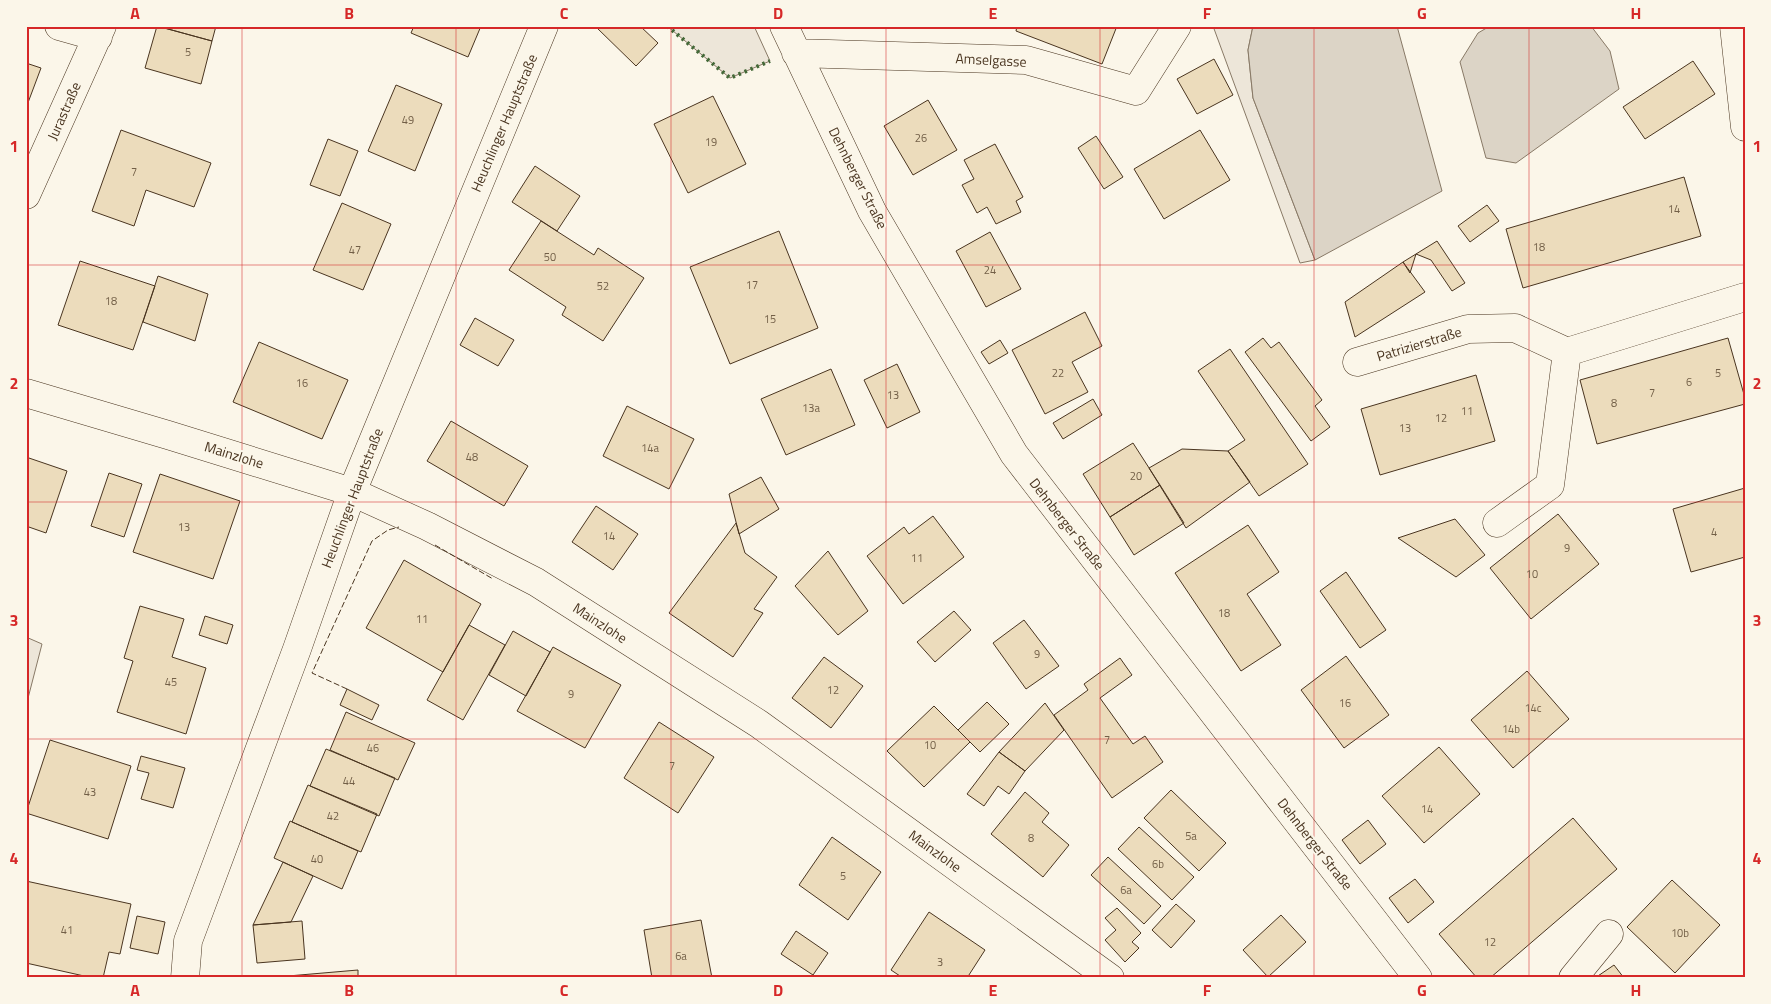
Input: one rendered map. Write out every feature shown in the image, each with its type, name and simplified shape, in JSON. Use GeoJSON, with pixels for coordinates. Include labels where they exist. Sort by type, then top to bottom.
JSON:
{"type":"FeatureCollection","features":[{"type":"Feature","properties":{"kind":"street"},"geometry":{"type":"LineString","coordinates":[[58,26],[100,32]]}},
{"type":"Feature","properties":{"kind":"street","name":"Heuchlinger Hauptstraße"},"geometry":{"type":"LineString","coordinates":[[185,978],[188,942],[297,649],[352,492],[544,26]]}},
{"type":"Feature","properties":{"kind":"street","name":"Dehnberger Straße"},"geometry":{"type":"LineString","coordinates":[[784,26],[872,211],[1014,454],[1418,978]]}},
{"type":"Feature","properties":{"kind":"street","name":"Amselgasse"},"geometry":{"type":"LineString","coordinates":[[796,53],[1026,60],[1136,91],[1177,26]]}},
{"type":"Feature","properties":{"kind":"street"},"geometry":{"type":"LineString","coordinates":[[1734,26],[1745,127]]}},
{"type":"Feature","properties":{"kind":"street","name":"Jurastraße"},"geometry":{"type":"LineString","coordinates":[[26,195],[100,32]]}},
{"type":"Feature","properties":{"kind":"street"},"geometry":{"type":"LineString","coordinates":[[1496,523],[1550,485],[1567,352],[1745,296]]}},
{"type":"Feature","properties":{"kind":"street","name":"Patrizierstraße"},"geometry":{"type":"LineString","coordinates":[[1357,362],[1468,329],[1515,328],[1567,352]]}},
{"type":"Feature","properties":{"kind":"street","name":"Mainzlohe"},"geometry":{"type":"LineString","coordinates":[[26,393],[352,492],[427,526],[536,582],[759,724],[1110,978]]}},
{"type":"Feature","properties":{"kind":"street"},"geometry":{"type":"LineString","coordinates":[[1573,978],[1609,934]]}},
{"type":"Feature","properties":{"kind":"shaded area"},"geometry":{"type":"Polygon","coordinates":[[[667,26],[754,26],[770,61],[730,78],[667,26]]]}},
{"type":"Feature","properties":{"kind":"shaded area"},"geometry":{"type":"Polygon","coordinates":[[[1213,26],[1253,26],[1248,50],[1253,98],[1315,260],[1300,263],[1213,26]]]}},
{"type":"Feature","properties":{"kind":"shaded area"},"geometry":{"type":"Polygon","coordinates":[[[1253,26],[1397,26],[1442,191],[1315,260],[1253,98],[1248,50],[1253,26]]]}},
{"type":"Feature","properties":{"kind":"shaded area"},"geometry":{"type":"Polygon","coordinates":[[[1490,26],[1591,26],[1610,51],[1619,89],[1516,163],[1486,158],[1460,62],[1478,33],[1490,26]]]}},
{"type":"Feature","properties":{"kind":"shaded area"},"geometry":{"type":"Polygon","coordinates":[[[26,637],[42,644],[26,706],[26,637]]]}},
{"type":"Feature","properties":{"kind":"building"},"geometry":{"type":"Polygon","coordinates":[[[157,26],[216,26],[212,41],[157,26]]]}},
{"type":"Feature","properties":{"kind":"building"},"geometry":{"type":"Polygon","coordinates":[[[157,26],[212,41],[201,84],[145,68],[157,26]]]}},
{"type":"Feature","properties":{"kind":"building"},"geometry":{"type":"Polygon","coordinates":[[[414,26],[481,26],[468,57],[411,33],[414,26]]]}},
{"type":"Feature","properties":{"kind":"building"},"geometry":{"type":"Polygon","coordinates":[[[640,26],[658,43],[636,66],[596,27],[640,26]]]}},
{"type":"Feature","properties":{"kind":"building"},"geometry":{"type":"Polygon","coordinates":[[[1017,26],[1117,26],[1102,64],[1016,31],[1017,26]]]}},
{"type":"Feature","properties":{"kind":"building"},"geometry":{"type":"Polygon","coordinates":[[[1214,59],[1233,95],[1197,114],[1177,79],[1214,59]]]}},
{"type":"Feature","properties":{"kind":"building"},"geometry":{"type":"Polygon","coordinates":[[[1693,61],[1715,94],[1645,139],[1623,107],[1693,61]]]}},
{"type":"Feature","properties":{"kind":"building"},"geometry":{"type":"Polygon","coordinates":[[[26,63],[41,68],[26,108],[26,63]]]}},
{"type":"Feature","properties":{"kind":"building"},"geometry":{"type":"Polygon","coordinates":[[[396,85],[442,104],[415,171],[368,151],[396,85]]]}},
{"type":"Feature","properties":{"kind":"building"},"geometry":{"type":"Polygon","coordinates":[[[713,96],[746,164],[688,193],[654,124],[713,96]]]}},
{"type":"Feature","properties":{"kind":"building"},"geometry":{"type":"Polygon","coordinates":[[[928,100],[957,150],[913,175],[884,126],[928,100]]]}},
{"type":"Feature","properties":{"kind":"building"},"geometry":{"type":"Polygon","coordinates":[[[121,130],[211,163],[194,207],[146,190],[134,226],[92,211],[121,130]]]}},
{"type":"Feature","properties":{"kind":"building"},"geometry":{"type":"Polygon","coordinates":[[[1200,130],[1230,180],[1164,219],[1134,169],[1200,130]]]}},
{"type":"Feature","properties":{"kind":"building"},"geometry":{"type":"Polygon","coordinates":[[[1096,136],[1123,177],[1104,189],[1078,148],[1096,136]]]}},
{"type":"Feature","properties":{"kind":"building"},"geometry":{"type":"Polygon","coordinates":[[[328,139],[358,151],[340,196],[310,185],[328,139]]]}},
{"type":"Feature","properties":{"kind":"building"},"geometry":{"type":"Polygon","coordinates":[[[995,144],[1023,197],[1016,201],[1021,212],[996,224],[987,207],[977,213],[962,185],[974,179],[964,160],[995,144]]]}},
{"type":"Feature","properties":{"kind":"building"},"geometry":{"type":"Polygon","coordinates":[[[535,166],[580,196],[557,231],[512,202],[535,166]]]}},
{"type":"Feature","properties":{"kind":"building"},"geometry":{"type":"Polygon","coordinates":[[[1684,177],[1701,236],[1523,288],[1506,229],[1684,177]]]}},
{"type":"Feature","properties":{"kind":"building"},"geometry":{"type":"Polygon","coordinates":[[[342,203],[391,224],[363,290],[313,270],[342,203]]]}},
{"type":"Feature","properties":{"kind":"building"},"geometry":{"type":"Polygon","coordinates":[[[1487,205],[1499,221],[1470,242],[1458,226],[1487,205]]]}},
{"type":"Feature","properties":{"kind":"building"},"geometry":{"type":"Polygon","coordinates":[[[541,221],[594,255],[598,248],[644,278],[603,341],[562,315],[566,307],[509,270],[541,221]]]}},
{"type":"Feature","properties":{"kind":"building"},"geometry":{"type":"Polygon","coordinates":[[[779,231],[818,328],[730,364],[690,267],[779,231]]]}},
{"type":"Feature","properties":{"kind":"building"},"geometry":{"type":"Polygon","coordinates":[[[990,232],[1021,289],[986,307],[956,251],[990,232]]]}},
{"type":"Feature","properties":{"kind":"building"},"geometry":{"type":"Polygon","coordinates":[[[1437,241],[1465,283],[1452,291],[1431,260],[1416,254],[1437,241]]]}},
{"type":"Feature","properties":{"kind":"building"},"geometry":{"type":"Polygon","coordinates":[[[1416,254],[1410,273],[1403,262],[1416,254]]]}},
{"type":"Feature","properties":{"kind":"building"},"geometry":{"type":"Polygon","coordinates":[[[80,261],[155,286],[133,350],[58,325],[80,261]]]}},
{"type":"Feature","properties":{"kind":"building"},"geometry":{"type":"Polygon","coordinates":[[[1403,262],[1425,292],[1355,337],[1345,302],[1403,262]]]}},
{"type":"Feature","properties":{"kind":"building"},"geometry":{"type":"Polygon","coordinates":[[[158,276],[208,294],[195,341],[143,322],[158,276]]]}},
{"type":"Feature","properties":{"kind":"building"},"geometry":{"type":"Polygon","coordinates":[[[1085,312],[1102,346],[1072,362],[1088,392],[1045,414],[1012,350],[1085,312]]]}},
{"type":"Feature","properties":{"kind":"building"},"geometry":{"type":"Polygon","coordinates":[[[475,318],[514,340],[498,366],[460,345],[475,318]]]}},
{"type":"Feature","properties":{"kind":"building"},"geometry":{"type":"Polygon","coordinates":[[[1263,338],[1271,348],[1279,342],[1322,400],[1315,406],[1330,427],[1311,441],[1245,352],[1263,338]]]}},
{"type":"Feature","properties":{"kind":"building"},"geometry":{"type":"Polygon","coordinates":[[[1728,338],[1745,404],[1597,444],[1580,380],[1728,338]]]}},
{"type":"Feature","properties":{"kind":"building"},"geometry":{"type":"Polygon","coordinates":[[[1000,340],[1008,353],[989,364],[981,352],[1000,340]]]}},
{"type":"Feature","properties":{"kind":"building"},"geometry":{"type":"Polygon","coordinates":[[[259,342],[348,380],[322,439],[233,402],[259,342]]]}},
{"type":"Feature","properties":{"kind":"building"},"geometry":{"type":"Polygon","coordinates":[[[1230,349],[1308,464],[1259,496],[1228,451],[1245,440],[1198,371],[1230,349]]]}},
{"type":"Feature","properties":{"kind":"building"},"geometry":{"type":"Polygon","coordinates":[[[897,364],[920,412],[887,428],[864,380],[897,364]]]}},
{"type":"Feature","properties":{"kind":"building"},"geometry":{"type":"Polygon","coordinates":[[[831,369],[855,425],[786,455],[761,399],[831,369]]]}},
{"type":"Feature","properties":{"kind":"building"},"geometry":{"type":"Polygon","coordinates":[[[1476,375],[1495,441],[1380,475],[1361,409],[1476,375]]]}},
{"type":"Feature","properties":{"kind":"building"},"geometry":{"type":"Polygon","coordinates":[[[1093,399],[1102,415],[1063,439],[1053,423],[1093,399]]]}},
{"type":"Feature","properties":{"kind":"building"},"geometry":{"type":"Polygon","coordinates":[[[627,406],[694,439],[669,489],[603,456],[627,406]]]}},
{"type":"Feature","properties":{"kind":"building"},"geometry":{"type":"Polygon","coordinates":[[[451,421],[528,466],[504,506],[427,461],[451,421]]]}},
{"type":"Feature","properties":{"kind":"building"},"geometry":{"type":"Polygon","coordinates":[[[1133,443],[1160,485],[1110,517],[1083,474],[1133,443]]]}},
{"type":"Feature","properties":{"kind":"building"},"geometry":{"type":"Polygon","coordinates":[[[1182,449],[1228,451],[1250,482],[1186,528],[1149,468],[1182,449]]]}},
{"type":"Feature","properties":{"kind":"building"},"geometry":{"type":"Polygon","coordinates":[[[26,457],[67,471],[46,533],[26,526],[26,457]]]}},
{"type":"Feature","properties":{"kind":"building"},"geometry":{"type":"Polygon","coordinates":[[[109,473],[142,484],[124,537],[91,526],[109,473]]]}},
{"type":"Feature","properties":{"kind":"building"},"geometry":{"type":"Polygon","coordinates":[[[160,474],[240,501],[213,579],[133,552],[160,474]]]}},
{"type":"Feature","properties":{"kind":"building"},"geometry":{"type":"Polygon","coordinates":[[[761,477],[779,509],[739,534],[729,494],[761,477]]]}},
{"type":"Feature","properties":{"kind":"building"},"geometry":{"type":"Polygon","coordinates":[[[1160,485],[1184,523],[1134,555],[1110,517],[1160,485]]]}},
{"type":"Feature","properties":{"kind":"building"},"geometry":{"type":"Polygon","coordinates":[[[1745,488],[1745,557],[1691,572],[1673,509],[1745,488]]]}},
{"type":"Feature","properties":{"kind":"building"},"geometry":{"type":"Polygon","coordinates":[[[596,506],[638,534],[613,570],[572,542],[596,506]]]}},
{"type":"Feature","properties":{"kind":"building"},"geometry":{"type":"Polygon","coordinates":[[[1558,514],[1599,564],[1531,619],[1490,568],[1558,514]]]}},
{"type":"Feature","properties":{"kind":"building"},"geometry":{"type":"Polygon","coordinates":[[[933,516],[964,557],[903,604],[867,556],[904,527],[909,534],[933,516]]]}},
{"type":"Feature","properties":{"kind":"building"},"geometry":{"type":"Polygon","coordinates":[[[1455,519],[1485,555],[1456,577],[1398,538],[1455,519]]]}},
{"type":"Feature","properties":{"kind":"building"},"geometry":{"type":"Polygon","coordinates":[[[736,523],[745,553],[777,577],[754,609],[763,613],[733,657],[669,613],[736,523]]]}},
{"type":"Feature","properties":{"kind":"building"},"geometry":{"type":"Polygon","coordinates":[[[1248,525],[1279,572],[1247,594],[1281,645],[1241,671],[1175,573],[1248,525]]]}},
{"type":"Feature","properties":{"kind":"building"},"geometry":{"type":"Polygon","coordinates":[[[828,551],[868,611],[838,635],[795,586],[828,551]]]}},
{"type":"Feature","properties":{"kind":"building"},"geometry":{"type":"Polygon","coordinates":[[[404,560],[481,604],[443,672],[366,628],[404,560]]]}},
{"type":"Feature","properties":{"kind":"building"},"geometry":{"type":"Polygon","coordinates":[[[1346,572],[1386,630],[1360,648],[1320,591],[1346,572]]]}},
{"type":"Feature","properties":{"kind":"building"},"geometry":{"type":"Polygon","coordinates":[[[140,606],[184,619],[172,657],[206,668],[186,734],[117,712],[133,661],[124,658],[140,606]]]}},
{"type":"Feature","properties":{"kind":"building"},"geometry":{"type":"Polygon","coordinates":[[[954,611],[971,630],[935,662],[917,642],[954,611]]]}},
{"type":"Feature","properties":{"kind":"building"},"geometry":{"type":"Polygon","coordinates":[[[205,616],[233,625],[227,644],[199,635],[205,616]]]}},
{"type":"Feature","properties":{"kind":"building"},"geometry":{"type":"Polygon","coordinates":[[[1024,620],[1059,666],[1026,689],[993,643],[1024,620]]]}},
{"type":"Feature","properties":{"kind":"building"},"geometry":{"type":"Polygon","coordinates":[[[469,625],[505,645],[463,720],[427,700],[469,625]]]}},
{"type":"Feature","properties":{"kind":"building"},"geometry":{"type":"Polygon","coordinates":[[[513,631],[550,652],[526,696],[489,675],[513,631]]]}},
{"type":"Feature","properties":{"kind":"building"},"geometry":{"type":"Polygon","coordinates":[[[553,647],[621,685],[585,748],[517,711],[553,647]]]}},
{"type":"Feature","properties":{"kind":"building"},"geometry":{"type":"Polygon","coordinates":[[[1346,656],[1389,715],[1344,748],[1301,690],[1346,656]]]}},
{"type":"Feature","properties":{"kind":"building"},"geometry":{"type":"Polygon","coordinates":[[[824,657],[863,686],[831,728],[792,698],[824,657]]]}},
{"type":"Feature","properties":{"kind":"building"},"geometry":{"type":"Polygon","coordinates":[[[1120,658],[1132,675],[1100,698],[1133,744],[1145,736],[1163,762],[1112,798],[1054,715],[1088,690],[1084,684],[1120,658]]]}},
{"type":"Feature","properties":{"kind":"building"},"geometry":{"type":"Polygon","coordinates":[[[1527,671],[1569,719],[1513,768],[1471,720],[1527,671]]]}},
{"type":"Feature","properties":{"kind":"building"},"geometry":{"type":"Polygon","coordinates":[[[347,689],[379,705],[372,720],[340,705],[347,689]]]}},
{"type":"Feature","properties":{"kind":"building"},"geometry":{"type":"Polygon","coordinates":[[[987,702],[1009,724],[980,752],[958,730],[987,702]]]}},
{"type":"Feature","properties":{"kind":"building"},"geometry":{"type":"Polygon","coordinates":[[[1045,703],[1064,730],[1025,771],[999,752],[1045,703]]]}},
{"type":"Feature","properties":{"kind":"building"},"geometry":{"type":"Polygon","coordinates":[[[934,706],[970,742],[924,787],[887,751],[934,706]]]}},
{"type":"Feature","properties":{"kind":"building"},"geometry":{"type":"Polygon","coordinates":[[[346,712],[415,743],[398,780],[330,750],[346,712]]]}},
{"type":"Feature","properties":{"kind":"building"},"geometry":{"type":"Polygon","coordinates":[[[659,722],[714,757],[678,813],[624,778],[659,722]]]}},
{"type":"Feature","properties":{"kind":"building"},"geometry":{"type":"Polygon","coordinates":[[[50,740],[131,766],[108,839],[26,813],[50,740]]]}},
{"type":"Feature","properties":{"kind":"building"},"geometry":{"type":"Polygon","coordinates":[[[1439,747],[1480,794],[1424,843],[1382,796],[1439,747]]]}},
{"type":"Feature","properties":{"kind":"building"},"geometry":{"type":"Polygon","coordinates":[[[326,749],[395,778],[379,816],[310,786],[326,749]]]}},
{"type":"Feature","properties":{"kind":"building"},"geometry":{"type":"Polygon","coordinates":[[[999,752],[1025,771],[1009,794],[998,786],[984,806],[967,794],[999,752]]]}},
{"type":"Feature","properties":{"kind":"building"},"geometry":{"type":"Polygon","coordinates":[[[141,756],[185,768],[173,808],[141,799],[149,773],[137,770],[141,756]]]}},
{"type":"Feature","properties":{"kind":"building"},"geometry":{"type":"Polygon","coordinates":[[[308,785],[377,814],[361,852],[292,822],[308,785]]]}},
{"type":"Feature","properties":{"kind":"building"},"geometry":{"type":"Polygon","coordinates":[[[1171,790],[1226,843],[1199,871],[1144,818],[1171,790]]]}},
{"type":"Feature","properties":{"kind":"building"},"geometry":{"type":"Polygon","coordinates":[[[1025,792],[1049,813],[1042,822],[1069,845],[1043,877],[991,834],[1025,792]]]}},
{"type":"Feature","properties":{"kind":"building"},"geometry":{"type":"Polygon","coordinates":[[[1573,818],[1617,869],[1490,978],[1477,978],[1439,934],[1573,818]]]}},
{"type":"Feature","properties":{"kind":"building"},"geometry":{"type":"Polygon","coordinates":[[[1368,820],[1386,844],[1360,864],[1342,840],[1368,820]]]}},
{"type":"Feature","properties":{"kind":"building"},"geometry":{"type":"Polygon","coordinates":[[[290,821],[358,851],[342,889],[274,858],[290,821]]]}},
{"type":"Feature","properties":{"kind":"building"},"geometry":{"type":"Polygon","coordinates":[[[1139,827],[1194,877],[1172,900],[1118,849],[1139,827]]]}},
{"type":"Feature","properties":{"kind":"building"},"geometry":{"type":"Polygon","coordinates":[[[832,837],[881,872],[848,920],[799,885],[832,837]]]}},
{"type":"Feature","properties":{"kind":"building"},"geometry":{"type":"Polygon","coordinates":[[[1108,857],[1161,906],[1144,924],[1091,875],[1108,857]]]}},
{"type":"Feature","properties":{"kind":"building"},"geometry":{"type":"Polygon","coordinates":[[[283,862],[313,876],[291,922],[253,925],[283,862]]]}},
{"type":"Feature","properties":{"kind":"building"},"geometry":{"type":"Polygon","coordinates":[[[1415,879],[1434,902],[1408,923],[1389,898],[1415,879]]]}},
{"type":"Feature","properties":{"kind":"building"},"geometry":{"type":"Polygon","coordinates":[[[1672,880],[1720,925],[1675,973],[1627,927],[1672,880]]]}},
{"type":"Feature","properties":{"kind":"building"},"geometry":{"type":"Polygon","coordinates":[[[26,881],[131,904],[120,954],[109,952],[103,978],[93,978],[26,963],[26,881]]]}},
{"type":"Feature","properties":{"kind":"building"},"geometry":{"type":"Polygon","coordinates":[[[1176,904],[1195,921],[1171,948],[1152,930],[1176,904]]]}},
{"type":"Feature","properties":{"kind":"building"},"geometry":{"type":"Polygon","coordinates":[[[1117,908],[1141,933],[1132,942],[1139,948],[1125,962],[1105,940],[1116,930],[1105,918],[1117,908]]]}},
{"type":"Feature","properties":{"kind":"building"},"geometry":{"type":"Polygon","coordinates":[[[929,912],[985,950],[967,978],[903,978],[891,970],[929,912]]]}},
{"type":"Feature","properties":{"kind":"building"},"geometry":{"type":"Polygon","coordinates":[[[1281,915],[1306,942],[1268,977],[1243,950],[1281,915]]]}},
{"type":"Feature","properties":{"kind":"building"},"geometry":{"type":"Polygon","coordinates":[[[137,916],[165,922],[158,954],[130,948],[137,916]]]}},
{"type":"Feature","properties":{"kind":"building"},"geometry":{"type":"Polygon","coordinates":[[[701,920],[712,978],[652,978],[644,930],[701,920]]]}},
{"type":"Feature","properties":{"kind":"building"},"geometry":{"type":"Polygon","coordinates":[[[302,921],[305,959],[257,963],[253,925],[302,921]]]}},
{"type":"Feature","properties":{"kind":"building"},"geometry":{"type":"Polygon","coordinates":[[[796,931],[828,953],[813,975],[781,954],[796,931]]]}},
{"type":"Feature","properties":{"kind":"building"},"geometry":{"type":"Polygon","coordinates":[[[1614,965],[1624,978],[1595,978],[1614,965]]]}},
{"type":"Feature","properties":{"kind":"building"},"geometry":{"type":"Polygon","coordinates":[[[358,970],[358,978],[288,978],[288,976],[358,970]]]}},
{"type":"Feature","properties":{"kind":"hedge"},"geometry":{"type":"LineString","coordinates":[[667,26],[730,78],[770,61]]}},
{"type":"Feature","properties":{"kind":"fence"},"geometry":{"type":"LineString","coordinates":[[347,689],[312,673],[372,541],[388,530],[399,527]]}},
{"type":"Feature","properties":{"kind":"fence"},"geometry":{"type":"LineString","coordinates":[[435,545],[493,579]]}}]}
